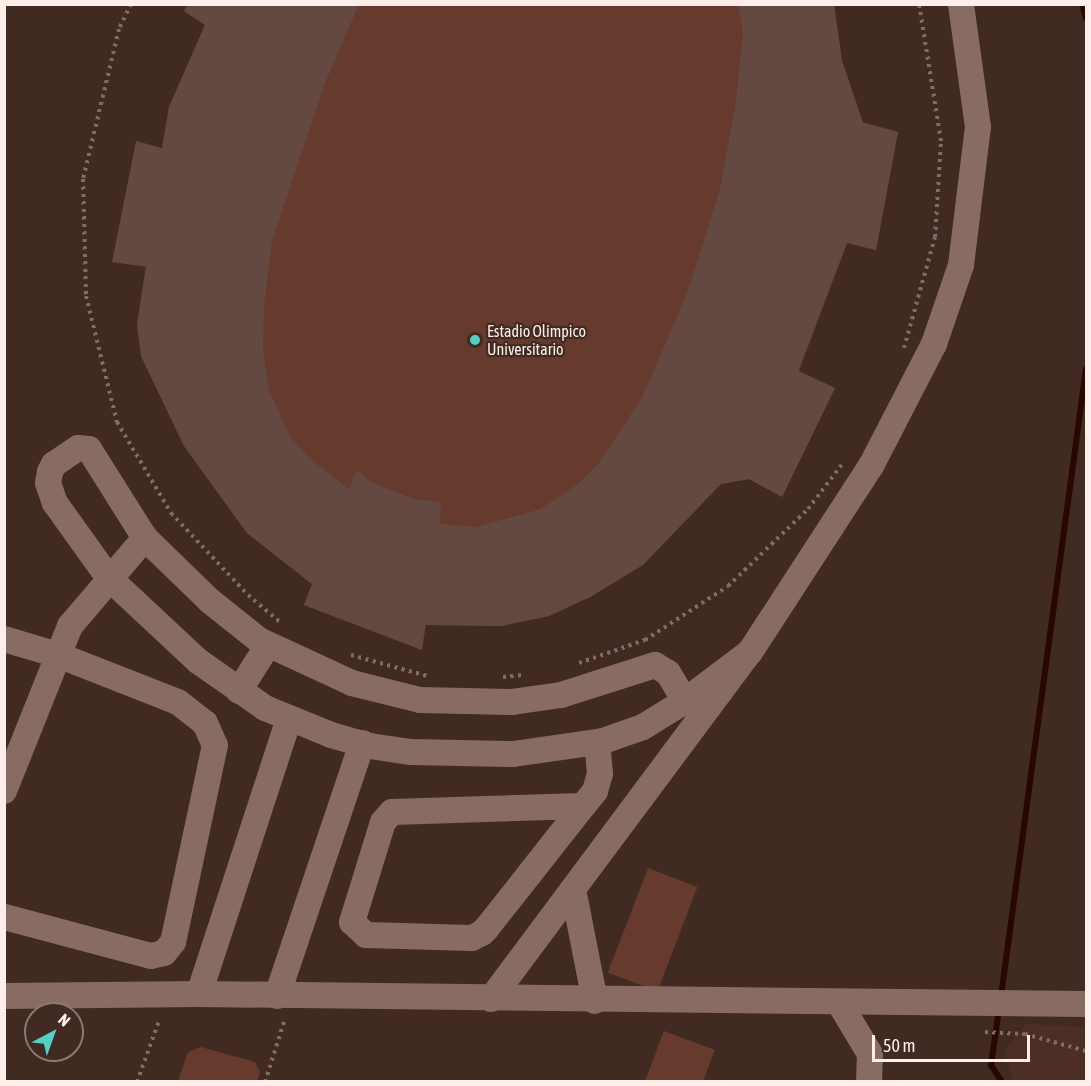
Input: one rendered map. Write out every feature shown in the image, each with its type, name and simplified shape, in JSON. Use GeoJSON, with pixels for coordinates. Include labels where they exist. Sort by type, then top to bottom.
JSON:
{"type":"FeatureCollection","features":[{"type":"Feature","properties":{"kind":"street"},"geometry":{"type":"LineString","coordinates":[[491,999],[750,652],[871,466],[934,344],[961,265],[978,127],[961,4]]}},
{"type":"Feature","properties":{"kind":"street"},"geometry":{"type":"LineString","coordinates":[[685,701],[668,673],[654,665],[542,698],[470,704],[420,700],[352,683],[268,645],[210,601],[146,538],[89,449],[78,448],[54,464],[48,483],[55,503],[108,577],[165,633],[239,691],[289,719],[362,743],[410,752],[462,755],[524,753],[597,742],[643,727],[685,701],[750,652]]}},
{"type":"Feature","properties":{"kind":"street"},"geometry":{"type":"LineString","coordinates":[[4,791],[70,626],[108,577],[146,538]]}},
{"type":"Feature","properties":{"kind":"street"},"geometry":{"type":"LineString","coordinates":[[4,639],[58,655],[178,702],[204,723],[215,745],[173,942],[164,953],[151,956],[4,917]]}},
{"type":"Feature","properties":{"kind":"street"},"geometry":{"type":"LineString","coordinates":[[239,691],[268,645]]}},
{"type":"Feature","properties":{"kind":"street"},"geometry":{"type":"LineString","coordinates":[[199,994],[289,719]]}},
{"type":"Feature","properties":{"kind":"street"},"geometry":{"type":"LineString","coordinates":[[583,806],[392,812],[383,822],[352,922],[366,935],[477,937],[583,806],[599,782],[597,742]]}},
{"type":"Feature","properties":{"kind":"street"},"geometry":{"type":"LineString","coordinates":[[277,996],[362,743]]}},
{"type":"Feature","properties":{"kind":"street"},"geometry":{"type":"LineString","coordinates":[[573,889],[595,1001]]}},
{"type":"Feature","properties":{"kind":"street"},"geometry":{"type":"LineString","coordinates":[[4,996],[199,994],[840,1004],[1086,1004]]}},
{"type":"Feature","properties":{"kind":"street"},"geometry":{"type":"LineString","coordinates":[[840,1004],[870,1054],[869,1082]]}},
{"type":"Feature","properties":{"kind":"path"},"geometry":{"type":"LineString","coordinates":[[131,4],[119,29],[83,179],[86,296],[117,422],[171,513],[248,596],[291,629]]}},
{"type":"Feature","properties":{"kind":"path"},"geometry":{"type":"LineString","coordinates":[[900,356],[910,335],[935,237],[937,213],[940,141],[919,4]]}},
{"type":"Feature","properties":{"kind":"path"},"geometry":{"type":"LineString","coordinates":[[571,666],[645,639],[728,586],[808,509],[848,456]]}},
{"type":"Feature","properties":{"kind":"path"},"geometry":{"type":"LineString","coordinates":[[343,653],[435,678]]}},
{"type":"Feature","properties":{"kind":"path"},"geometry":{"type":"LineString","coordinates":[[493,678],[527,675]]}},
{"type":"Feature","properties":{"kind":"path"},"geometry":{"type":"LineString","coordinates":[[138,1082],[159,1022]]}},
{"type":"Feature","properties":{"kind":"path"},"geometry":{"type":"LineString","coordinates":[[265,1082],[284,1022]]}},
{"type":"Feature","properties":{"kind":"path"},"geometry":{"type":"LineString","coordinates":[[985,1032],[1025,1034],[1086,1051]]}},
{"type":"Feature","properties":{"kind":"shaded area","name":"Estadio Olímpico Universitario"},"geometry":{"type":"Polygon","coordinates":[[[188,5],[834,5],[842,61],[863,122],[898,132],[876,250],[847,243],[799,371],[835,388],[782,497],[749,479],[721,484],[592,596],[549,616],[501,626],[426,625],[422,650],[304,605],[312,584],[247,533],[184,446],[141,356],[137,324],[146,267],[112,262],[162,148],[169,107],[205,25],[184,11],[188,5]]]}},
{"type":"Feature","properties":{"kind":"shaded area"},"geometry":{"type":"Polygon","coordinates":[[[648,868],[697,887],[657,992],[608,973],[648,868]]]}},
{"type":"Feature","properties":{"kind":"shaded area"},"geometry":{"type":"Polygon","coordinates":[[[1026,1024],[1086,1027],[1086,1081],[1014,1081],[1004,1052],[1026,1024]]]}},
{"type":"Feature","properties":{"kind":"shaded area"},"geometry":{"type":"Polygon","coordinates":[[[664,1031],[715,1050],[703,1081],[645,1081],[664,1031]]]}},
{"type":"Feature","properties":{"kind":"shaded area"},"geometry":{"type":"Polygon","coordinates":[[[201,1047],[255,1062],[260,1072],[257,1081],[178,1081],[188,1052],[201,1047]]]}},
{"type":"Feature","properties":{"kind":"building"},"geometry":{"type":"Polygon","coordinates":[[[188,4],[359,4],[325,83],[272,241],[264,305],[263,350],[269,390],[289,435],[310,459],[349,489],[357,470],[370,482],[414,499],[441,502],[440,524],[476,527],[541,509],[577,485],[599,463],[643,396],[688,291],[720,189],[736,101],[743,32],[738,4],[834,4],[842,61],[863,123],[898,132],[876,250],[847,243],[798,371],[835,388],[782,497],[749,479],[721,484],[643,565],[592,596],[549,616],[501,626],[425,625],[422,650],[304,605],[312,584],[247,533],[184,446],[141,356],[137,324],[146,266],[112,262],[136,141],[162,148],[169,107],[205,25],[184,11],[188,4]]]}},
{"type":"Feature","properties":{"kind":"waterway"},"geometry":{"type":"LineString","coordinates":[[1082,4],[1086,18]]}},
{"type":"Feature","properties":{"kind":"waterway"},"geometry":{"type":"LineString","coordinates":[[1001,996],[1086,369]]}},
{"type":"Feature","properties":{"kind":"waterway"},"geometry":{"type":"LineString","coordinates":[[999,1009],[991,1065],[1002,1082]]}},
{"type":"Feature","properties":{"kind":"place","name":"Estadio Olímpico Universitario"},"geometry":{"type":"Point","coordinates":[475,340]}}]}
